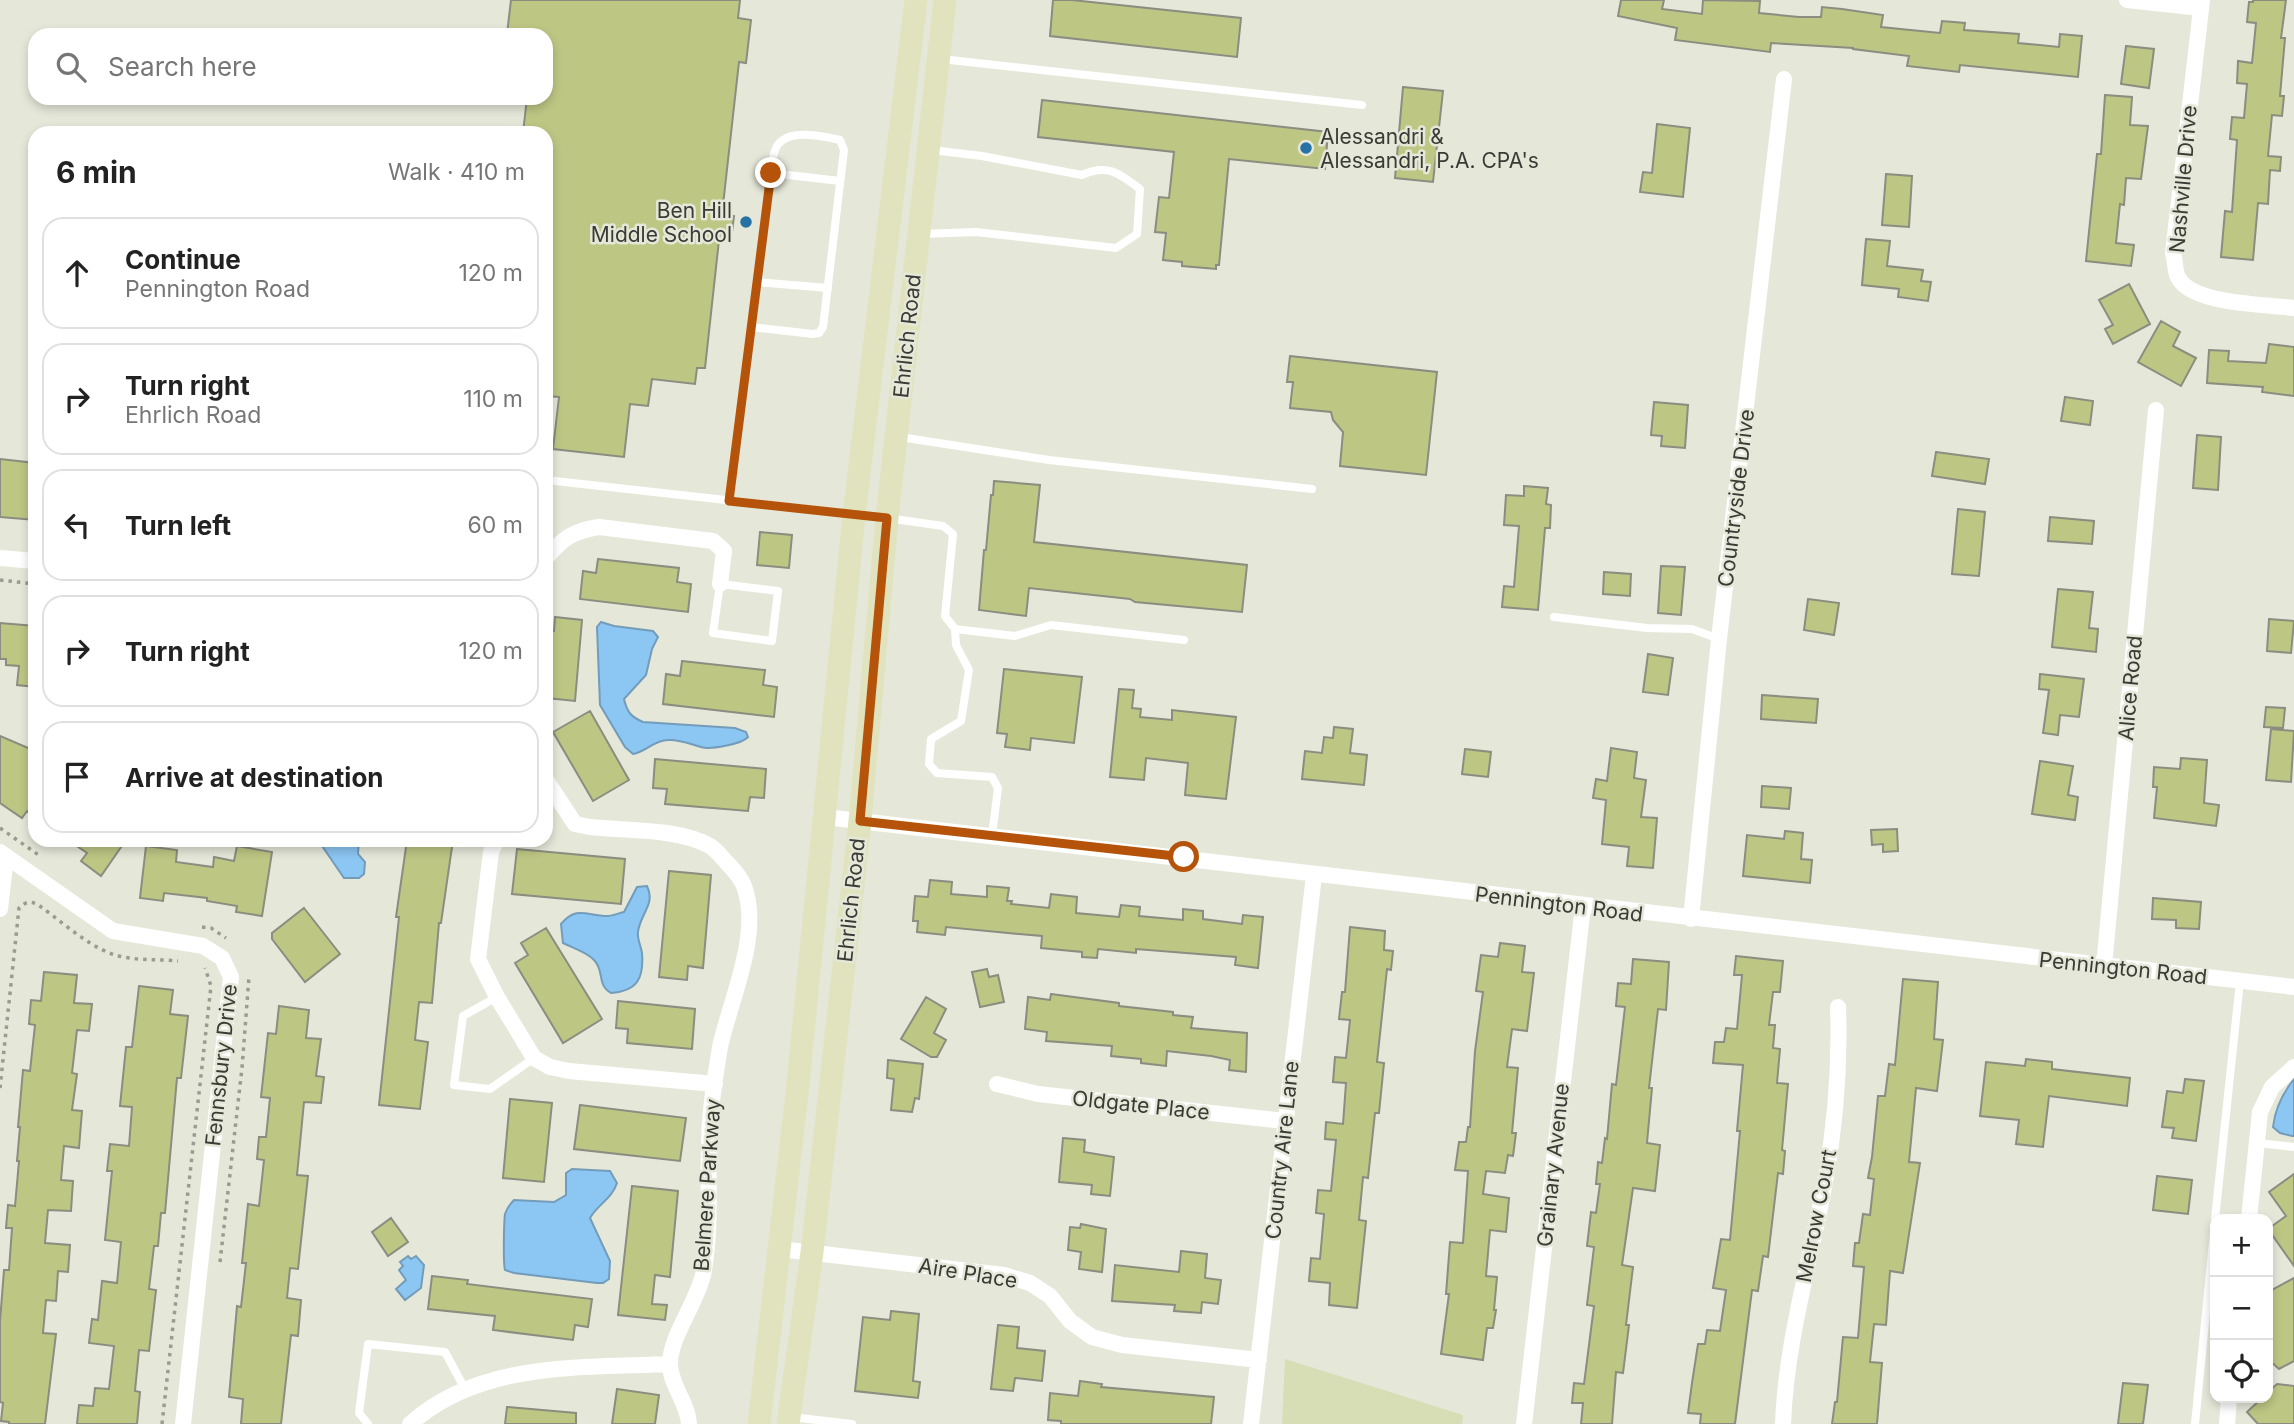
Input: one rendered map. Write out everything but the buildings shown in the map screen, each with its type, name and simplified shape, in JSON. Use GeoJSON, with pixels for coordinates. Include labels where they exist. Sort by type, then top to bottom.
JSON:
{"type":"FeatureCollection","features":[{"type":"Feature","properties":{"kind":"main road","name":"Ehrlich Road"},"geometry":{"type":"LineString","coordinates":[[759,1424],[780,1249],[854,515],[916,0]]}},
{"type":"Feature","properties":{"kind":"main road","name":"Ehrlich Road"},"geometry":{"type":"LineString","coordinates":[[788,1420],[813,1252],[860,821],[887,518],[945,0]]}},
{"type":"Feature","properties":{"kind":"street"},"geometry":{"type":"LineString","coordinates":[[2127,0],[2201,4]]}},
{"type":"Feature","properties":{"kind":"street","name":"Nashville Drive"},"geometry":{"type":"LineString","coordinates":[[2201,4],[2174,253],[2178,277],[2192,292],[2214,299],[2294,308]]}},
{"type":"Feature","properties":{"kind":"street","name":"Countryside Drive"},"geometry":{"type":"LineString","coordinates":[[1691,919],[1719,639],[1784,79]]}},
{"type":"Feature","properties":{"kind":"street","name":"Alice Road"},"geometry":{"type":"LineString","coordinates":[[2104,966],[2156,410]]}},
{"type":"Feature","properties":{"kind":"street"},"geometry":{"type":"LineString","coordinates":[[553,550],[563,539],[582,530],[599,527],[713,541],[724,551],[720,584]]}},
{"type":"Feature","properties":{"kind":"street"},"geometry":{"type":"LineString","coordinates":[[0,558],[28,560]]}},
{"type":"Feature","properties":{"kind":"street","name":"Belmere Parkway"},"geometry":{"type":"LineString","coordinates":[[553,794],[575,824],[687,836],[713,847],[744,886],[749,914],[745,963],[721,1045],[710,1121],[708,1213],[703,1274],[692,1306],[675,1339],[670,1364]]}},
{"type":"Feature","properties":{"kind":"street","name":"Pennington Road"},"geometry":{"type":"LineString","coordinates":[[825,817],[2294,987]]}},
{"type":"Feature","properties":{"kind":"street"},"geometry":{"type":"LineString","coordinates":[[494,847],[478,959],[497,997],[534,1058]]}},
{"type":"Feature","properties":{"kind":"street"},"geometry":{"type":"LineString","coordinates":[[0,909],[3,854]]}},
{"type":"Feature","properties":{"kind":"street","name":"Fennsbury Drive"},"geometry":{"type":"LineString","coordinates":[[3,854],[113,931],[203,946],[222,958],[231,977],[183,1424]]}},
{"type":"Feature","properties":{"kind":"street","name":"Country Aire Lane"},"geometry":{"type":"LineString","coordinates":[[1251,1424],[1314,875]]}},
{"type":"Feature","properties":{"kind":"street","name":"Grainary Avenue"},"geometry":{"type":"LineString","coordinates":[[1524,1424],[1583,906]]}},
{"type":"Feature","properties":{"kind":"street","name":"Melrow Court"},"geometry":{"type":"LineString","coordinates":[[1783,1424],[1791,1344],[1826,1179],[1839,1038],[1838,1007]]}},
{"type":"Feature","properties":{"kind":"street","name":"Belmere Parkway"},"geometry":{"type":"LineString","coordinates":[[534,1058],[550,1067],[569,1071],[715,1084]]}},
{"type":"Feature","properties":{"kind":"street"},"geometry":{"type":"LineString","coordinates":[[2250,1214],[2260,1112],[2272,1087],[2294,1067]]}},
{"type":"Feature","properties":{"kind":"street","name":"Oldgate Place"},"geometry":{"type":"LineString","coordinates":[[997,1084],[1038,1094],[1285,1121]]}},
{"type":"Feature","properties":{"kind":"street","name":"Aire Place"},"geometry":{"type":"LineString","coordinates":[[780,1249],[1004,1275],[1030,1283],[1050,1296],[1070,1321],[1092,1337],[1122,1345],[1259,1360]]}},
{"type":"Feature","properties":{"kind":"street"},"geometry":{"type":"LineString","coordinates":[[410,1424],[436,1403],[504,1377],[537,1371],[670,1364],[689,1424]]}},
{"type":"Feature","properties":{"kind":"street"},"geometry":{"type":"LineString","coordinates":[[2227,1424],[2229,1403]]}},
{"type":"Feature","properties":{"kind":"lane"},"geometry":{"type":"LineString","coordinates":[[938,59],[1362,105]]}},
{"type":"Feature","properties":{"kind":"lane"},"geometry":{"type":"LineString","coordinates":[[729,501],[751,327],[774,153],[782,140],[796,135],[841,140],[843,145],[840,181],[823,327],[819,333],[751,327]]}},
{"type":"Feature","properties":{"kind":"lane"},"geometry":{"type":"LineString","coordinates":[[918,234],[976,232],[1116,248],[1137,234],[1140,189],[1115,171],[1096,169],[1082,175],[982,156],[928,150]]}},
{"type":"Feature","properties":{"kind":"lane"},"geometry":{"type":"LineString","coordinates":[[771,173],[840,181]]}},
{"type":"Feature","properties":{"kind":"lane"},"geometry":{"type":"LineString","coordinates":[[757,282],[828,288]]}},
{"type":"Feature","properties":{"kind":"lane"},"geometry":{"type":"LineString","coordinates":[[897,437],[1049,460],[1312,489]]}},
{"type":"Feature","properties":{"kind":"lane"},"geometry":{"type":"LineString","coordinates":[[553,481],[887,518],[943,526],[953,534],[945,616],[955,629],[956,645],[970,670],[961,721],[931,739],[929,764],[937,773],[992,777],[998,788],[992,835]]}},
{"type":"Feature","properties":{"kind":"lane"},"geometry":{"type":"LineString","coordinates":[[720,584],[778,591],[772,641],[713,634],[720,584]]}},
{"type":"Feature","properties":{"kind":"lane"},"geometry":{"type":"LineString","coordinates":[[1554,617],[1647,628],[1692,629],[1719,639]]}},
{"type":"Feature","properties":{"kind":"lane"},"geometry":{"type":"LineString","coordinates":[[955,629],[1015,636],[1051,625],[1184,640]]}},
{"type":"Feature","properties":{"kind":"lane"},"geometry":{"type":"LineString","coordinates":[[2216,1214],[2240,981]]}},
{"type":"Feature","properties":{"kind":"lane"},"geometry":{"type":"LineString","coordinates":[[497,997],[463,1016],[454,1085],[490,1089],[534,1058]]}},
{"type":"Feature","properties":{"kind":"lane"},"geometry":{"type":"LineString","coordinates":[[2257,1143],[2294,1147]]}},
{"type":"Feature","properties":{"kind":"lane"},"geometry":{"type":"LineString","coordinates":[[2194,1424],[2210,1269]]}},
{"type":"Feature","properties":{"kind":"lane"},"geometry":{"type":"LineString","coordinates":[[368,1424],[359,1413],[368,1344],[445,1352],[466,1390]]}},
{"type":"Feature","properties":{"kind":"lane"},"geometry":{"type":"LineString","coordinates":[[788,1420],[852,1424]]}},
{"type":"Feature","properties":{"kind":"path"},"geometry":{"type":"LineString","coordinates":[[0,580],[28,583]]}},
{"type":"Feature","properties":{"kind":"path"},"geometry":{"type":"LineString","coordinates":[[0,828],[43,859]]}},
{"type":"Feature","properties":{"kind":"path"},"geometry":{"type":"LineString","coordinates":[[0,1087],[19,908],[25,903],[30,901],[37,904],[110,953],[123,957],[184,961]]}},
{"type":"Feature","properties":{"kind":"path"},"geometry":{"type":"LineString","coordinates":[[201,927],[211,928],[233,946]]}},
{"type":"Feature","properties":{"kind":"path"},"geometry":{"type":"LineString","coordinates":[[162,1424],[211,986],[209,975],[203,966]]}},
{"type":"Feature","properties":{"kind":"path"},"geometry":{"type":"LineString","coordinates":[[219,1264],[243,1056],[250,982],[248,974]]}},
{"type":"Feature","properties":{"kind":"green space"},"geometry":{"type":"Polygon","coordinates":[[[1285,1359],[1463,1415],[1462,1424],[1282,1424],[1285,1359]]]}},
{"type":"Feature","properties":{"kind":"water"},"geometry":{"type":"Polygon","coordinates":[[[601,622],[653,631],[658,637],[652,649],[646,675],[624,699],[633,716],[643,722],[735,728],[746,732],[748,737],[733,744],[711,748],[676,740],[663,741],[633,754],[625,747],[600,705],[597,627],[601,622]]]}},
{"type":"Feature","properties":{"kind":"water"},"geometry":{"type":"Polygon","coordinates":[[[323,847],[358,847],[358,854],[365,862],[364,874],[359,878],[344,878],[323,847]]]}},
{"type":"Feature","properties":{"kind":"water"},"geometry":{"type":"Polygon","coordinates":[[[647,886],[649,904],[638,932],[642,953],[640,977],[627,990],[611,993],[604,986],[594,960],[584,952],[563,943],[561,924],[577,913],[607,916],[624,912],[637,887],[647,886]]]}},
{"type":"Feature","properties":{"kind":"water"},"geometry":{"type":"Polygon","coordinates":[[[2294,1079],[2292,1136],[2280,1133],[2273,1127],[2280,1102],[2294,1079]]]}},
{"type":"Feature","properties":{"kind":"water"},"geometry":{"type":"Polygon","coordinates":[[[572,1169],[610,1171],[617,1183],[612,1193],[590,1218],[610,1261],[609,1279],[597,1283],[505,1270],[505,1214],[509,1206],[514,1200],[554,1202],[566,1195],[566,1173],[572,1169]]]}},
{"type":"Feature","properties":{"kind":"water"},"geometry":{"type":"Polygon","coordinates":[[[408,1256],[411,1259],[416,1256],[424,1265],[421,1288],[405,1300],[396,1289],[406,1280],[399,1270],[403,1266],[400,1262],[408,1256]]]}},
{"type":"Feature","properties":{"kind":"place","name":"Alessandri & Alessandri, P.A. CPA's"},"geometry":{"type":"Point","coordinates":[1306,148]}},
{"type":"Feature","properties":{"kind":"place","name":"Ben Hill Middle School"},"geometry":{"type":"Point","coordinates":[746,222]}},
{"type":"Feature","properties":{"kind":"route"},"geometry":{"type":"LineString","coordinates":[[771,173],[729,501],[887,518],[860,821],[1184,857]]}}]}
